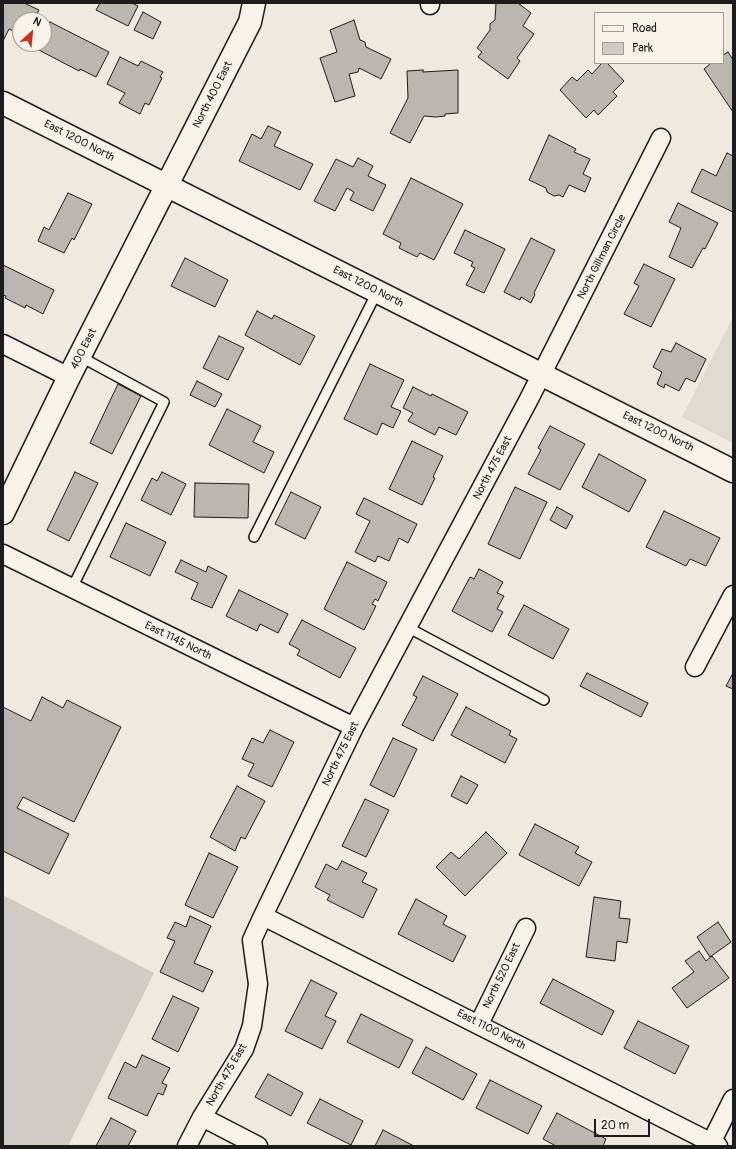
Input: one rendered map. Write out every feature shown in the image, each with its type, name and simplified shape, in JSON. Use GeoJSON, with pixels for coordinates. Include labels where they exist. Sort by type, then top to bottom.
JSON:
{"type":"FeatureCollection","features":[{"type":"Feature","properties":{"kind":"street","name":"North 400 East"},"geometry":{"type":"LineString","coordinates":[[167,186],[250,22],[254,3]]}},
{"type":"Feature","properties":{"kind":"street","name":"East 1200 North"},"geometry":{"type":"LineString","coordinates":[[3,103],[733,471]]}},
{"type":"Feature","properties":{"kind":"street","name":"North Gillman Circle"},"geometry":{"type":"LineString","coordinates":[[542,375],[661,138]]}},
{"type":"Feature","properties":{"kind":"street","name":"400 East"},"geometry":{"type":"LineString","coordinates":[[3,513],[69,377],[81,357],[167,186]]}},
{"type":"Feature","properties":{"kind":"street"},"geometry":{"type":"LineString","coordinates":[[3,344],[69,377]]}},
{"type":"Feature","properties":{"kind":"street","name":"North 475 East"},"geometry":{"type":"LineString","coordinates":[[187,1146],[202,1117],[244,1049],[252,1026],[258,984],[252,940],[263,916],[354,727],[542,375]]}},
{"type":"Feature","properties":{"kind":"street","name":"East 1145 North"},"geometry":{"type":"LineString","coordinates":[[3,554],[354,727]]}},
{"type":"Feature","properties":{"kind":"street"},"geometry":{"type":"LineString","coordinates":[[695,668],[733,594]]}},
{"type":"Feature","properties":{"kind":"street","name":"East 1100 North"},"geometry":{"type":"LineString","coordinates":[[263,916],[715,1144]]}},
{"type":"Feature","properties":{"kind":"street","name":"North 520 East"},"geometry":{"type":"LineString","coordinates":[[479,1024],[526,928]]}},
{"type":"Feature","properties":{"kind":"street"},"geometry":{"type":"LineString","coordinates":[[715,1144],[733,1099]]}},
{"type":"Feature","properties":{"kind":"street"},"geometry":{"type":"LineString","coordinates":[[202,1117],[258,1146]]}},
{"type":"Feature","properties":{"kind":"lane"},"geometry":{"type":"LineString","coordinates":[[254,537],[378,292]]}},
{"type":"Feature","properties":{"kind":"lane"},"geometry":{"type":"LineString","coordinates":[[72,588],[164,402],[81,357]]}},
{"type":"Feature","properties":{"kind":"lane"},"geometry":{"type":"LineString","coordinates":[[407,627],[544,700]]}},
{"type":"Feature","properties":{"kind":"shaded area"},"geometry":{"type":"Polygon","coordinates":[[[733,317],[733,443],[682,417],[733,317]]]}},
{"type":"Feature","properties":{"kind":"green space"},"geometry":{"type":"Polygon","coordinates":[[[3,895],[154,973],[68,1146],[3,1146],[3,895]]]}},
{"type":"Feature","properties":{"kind":"building"},"geometry":{"type":"Polygon","coordinates":[[[3,3],[24,3],[39,10],[38,12],[12,12],[12,30],[9,29],[3,41],[3,3]]]}},
{"type":"Feature","properties":{"kind":"building"},"geometry":{"type":"Polygon","coordinates":[[[100,3],[132,3],[138,6],[128,26],[96,10],[100,3]]]}},
{"type":"Feature","properties":{"kind":"building"},"geometry":{"type":"Polygon","coordinates":[[[496,3],[518,3],[531,13],[523,26],[534,34],[517,58],[520,61],[508,79],[478,57],[482,52],[477,48],[490,30],[490,24],[495,20],[496,3]]]}},
{"type":"Feature","properties":{"kind":"building"},"geometry":{"type":"Polygon","coordinates":[[[143,12],[161,22],[153,39],[134,30],[143,12]]]}},
{"type":"Feature","properties":{"kind":"building"},"geometry":{"type":"Polygon","coordinates":[[[354,20],[360,40],[365,42],[366,47],[391,59],[381,79],[359,68],[358,72],[349,74],[355,96],[335,102],[320,58],[337,52],[330,30],[354,20]]]}},
{"type":"Feature","properties":{"kind":"building"},"geometry":{"type":"Polygon","coordinates":[[[52,23],[109,52],[96,77],[80,69],[79,71],[43,52],[52,52],[52,23]]]}},
{"type":"Feature","properties":{"kind":"building"},"geometry":{"type":"Polygon","coordinates":[[[728,52],[733,60],[733,112],[704,69],[710,64],[724,64],[724,54],[728,52]]]}},
{"type":"Feature","properties":{"kind":"building"},"geometry":{"type":"Polygon","coordinates":[[[120,57],[138,66],[141,61],[163,72],[160,77],[162,78],[149,105],[145,103],[140,114],[119,103],[125,93],[107,84],[120,57]]]}},
{"type":"Feature","properties":{"kind":"building"},"geometry":{"type":"Polygon","coordinates":[[[601,64],[608,64],[624,81],[613,92],[617,96],[598,115],[594,110],[586,118],[560,90],[572,77],[577,81],[588,70],[592,74],[601,64]]]}},
{"type":"Feature","properties":{"kind":"building"},"geometry":{"type":"Polygon","coordinates":[[[423,70],[423,72],[458,70],[458,113],[445,114],[445,116],[436,117],[424,116],[410,143],[390,133],[408,98],[407,71],[423,70]]]}},
{"type":"Feature","properties":{"kind":"building"},"geometry":{"type":"Polygon","coordinates":[[[268,126],[281,132],[274,146],[313,164],[300,190],[239,161],[252,134],[261,139],[268,126]]]}},
{"type":"Feature","properties":{"kind":"building"},"geometry":{"type":"Polygon","coordinates":[[[549,135],[576,149],[574,152],[590,159],[583,174],[591,178],[585,192],[569,185],[563,197],[559,195],[554,196],[547,192],[546,188],[529,180],[549,135]]]}},
{"type":"Feature","properties":{"kind":"building"},"geometry":{"type":"Polygon","coordinates":[[[727,153],[733,156],[733,212],[691,192],[702,169],[716,176],[727,153]]]}},
{"type":"Feature","properties":{"kind":"building"},"geometry":{"type":"Polygon","coordinates":[[[358,158],[373,166],[368,176],[386,185],[373,211],[350,200],[354,192],[347,188],[335,211],[314,201],[336,159],[353,167],[358,158]]]}},
{"type":"Feature","properties":{"kind":"building"},"geometry":{"type":"Polygon","coordinates":[[[411,178],[463,204],[434,260],[420,253],[417,257],[399,248],[401,243],[383,234],[411,178]]]}},
{"type":"Feature","properties":{"kind":"building"},"geometry":{"type":"Polygon","coordinates":[[[68,193],[92,204],[74,240],[72,238],[64,253],[38,241],[44,227],[49,230],[68,193]]]}},
{"type":"Feature","properties":{"kind":"building"},"geometry":{"type":"Polygon","coordinates":[[[678,203],[718,223],[705,249],[703,248],[692,268],[669,257],[681,228],[669,222],[678,203]]]}},
{"type":"Feature","properties":{"kind":"building"},"geometry":{"type":"Polygon","coordinates":[[[465,230],[505,249],[484,293],[466,285],[475,268],[471,266],[473,262],[454,253],[465,230]]]}},
{"type":"Feature","properties":{"kind":"building"},"geometry":{"type":"Polygon","coordinates":[[[531,238],[555,250],[534,293],[535,294],[531,303],[521,297],[520,300],[504,292],[531,238]]]}},
{"type":"Feature","properties":{"kind":"building"},"geometry":{"type":"Polygon","coordinates":[[[185,258],[228,280],[215,307],[171,286],[185,258]]]}},
{"type":"Feature","properties":{"kind":"building"},"geometry":{"type":"Polygon","coordinates":[[[644,264],[675,279],[651,327],[624,314],[639,286],[634,283],[644,264]]]}},
{"type":"Feature","properties":{"kind":"building"},"geometry":{"type":"Polygon","coordinates":[[[3,265],[54,290],[43,314],[26,305],[25,308],[5,298],[6,296],[3,295],[3,265]]]}},
{"type":"Feature","properties":{"kind":"building"},"geometry":{"type":"Polygon","coordinates":[[[257,311],[272,319],[274,315],[315,336],[300,365],[245,335],[257,311]]]}},
{"type":"Feature","properties":{"kind":"building"},"geometry":{"type":"Polygon","coordinates":[[[219,336],[244,348],[228,380],[203,368],[219,336]]]}},
{"type":"Feature","properties":{"kind":"building"},"geometry":{"type":"Polygon","coordinates":[[[676,343],[706,359],[695,382],[686,378],[679,391],[665,384],[664,388],[657,384],[662,372],[653,367],[662,349],[671,352],[676,343]]]}},
{"type":"Feature","properties":{"kind":"building"},"geometry":{"type":"Polygon","coordinates":[[[370,364],[404,380],[391,407],[401,411],[393,428],[382,423],[377,435],[344,419],[370,364]]]}},
{"type":"Feature","properties":{"kind":"building"},"geometry":{"type":"Polygon","coordinates":[[[197,381],[222,394],[215,407],[190,395],[197,381]]]}},
{"type":"Feature","properties":{"kind":"building"},"geometry":{"type":"Polygon","coordinates":[[[118,384],[141,396],[112,454],[90,443],[118,384]]]}},
{"type":"Feature","properties":{"kind":"building"},"geometry":{"type":"Polygon","coordinates":[[[413,387],[431,396],[432,394],[468,412],[456,435],[439,427],[435,435],[408,421],[413,413],[403,408],[413,387]]]}},
{"type":"Feature","properties":{"kind":"building"},"geometry":{"type":"Polygon","coordinates":[[[227,409],[261,426],[253,442],[274,452],[264,473],[209,445],[227,409]]]}},
{"type":"Feature","properties":{"kind":"building"},"geometry":{"type":"Polygon","coordinates":[[[550,426],[585,444],[560,490],[528,474],[541,450],[538,448],[550,426]]]}},
{"type":"Feature","properties":{"kind":"building"},"geometry":{"type":"Polygon","coordinates":[[[412,441],[443,456],[433,477],[435,478],[422,505],[389,489],[412,441]]]}},
{"type":"Feature","properties":{"kind":"building"},"geometry":{"type":"Polygon","coordinates":[[[599,454],[646,480],[629,512],[582,487],[599,454]]]}},
{"type":"Feature","properties":{"kind":"building"},"geometry":{"type":"Polygon","coordinates":[[[75,472],[98,483],[69,541],[47,530],[75,472]]]}},
{"type":"Feature","properties":{"kind":"building"},"geometry":{"type":"Polygon","coordinates":[[[162,472],[186,484],[171,515],[141,500],[152,478],[157,481],[162,472]]]}},
{"type":"Feature","properties":{"kind":"building"},"geometry":{"type":"Polygon","coordinates":[[[195,483],[249,484],[248,518],[194,517],[195,483]]]}},
{"type":"Feature","properties":{"kind":"building"},"geometry":{"type":"Polygon","coordinates":[[[515,487],[547,502],[520,559],[488,544],[515,487]]]}},
{"type":"Feature","properties":{"kind":"building"},"geometry":{"type":"Polygon","coordinates":[[[291,492],[321,507],[305,539],[275,524],[291,492]]]}},
{"type":"Feature","properties":{"kind":"building"},"geometry":{"type":"Polygon","coordinates":[[[364,498],[417,524],[408,543],[399,538],[389,561],[378,556],[375,562],[355,552],[370,521],[356,514],[364,498]]]}},
{"type":"Feature","properties":{"kind":"building"},"geometry":{"type":"Polygon","coordinates":[[[557,507],[573,516],[566,529],[550,520],[557,507]]]}},
{"type":"Feature","properties":{"kind":"building"},"geometry":{"type":"Polygon","coordinates":[[[664,511],[720,538],[706,566],[690,559],[686,566],[646,547],[664,511]]]}},
{"type":"Feature","properties":{"kind":"building"},"geometry":{"type":"Polygon","coordinates":[[[126,523],[166,542],[150,576],[110,557],[126,523]]]}},
{"type":"Feature","properties":{"kind":"building"},"geometry":{"type":"Polygon","coordinates":[[[181,560],[206,572],[208,566],[227,576],[212,608],[191,599],[198,583],[175,572],[181,560]]]}},
{"type":"Feature","properties":{"kind":"building"},"geometry":{"type":"Polygon","coordinates":[[[347,562],[387,582],[378,601],[375,599],[372,604],[376,606],[364,630],[324,609],[347,562]]]}},
{"type":"Feature","properties":{"kind":"building"},"geometry":{"type":"Polygon","coordinates":[[[479,569],[503,582],[497,593],[504,596],[497,609],[503,612],[492,632],[452,611],[470,577],[474,579],[479,569]]]}},
{"type":"Feature","properties":{"kind":"building"},"geometry":{"type":"Polygon","coordinates":[[[239,590],[288,614],[278,633],[260,624],[257,631],[226,616],[239,590]]]}},
{"type":"Feature","properties":{"kind":"building"},"geometry":{"type":"Polygon","coordinates":[[[524,605],[569,629],[553,659],[508,635],[524,605]]]}},
{"type":"Feature","properties":{"kind":"building"},"geometry":{"type":"Polygon","coordinates":[[[302,620],[356,648],[340,678],[297,655],[300,650],[289,644],[302,620]]]}},
{"type":"Feature","properties":{"kind":"building"},"geometry":{"type":"Polygon","coordinates":[[[587,673],[648,703],[641,717],[580,686],[587,673]]]}},
{"type":"Feature","properties":{"kind":"building"},"geometry":{"type":"Polygon","coordinates":[[[733,673],[733,689],[726,686],[733,673]]]}},
{"type":"Feature","properties":{"kind":"building"},"geometry":{"type":"Polygon","coordinates":[[[423,676],[458,694],[433,741],[402,725],[417,697],[413,695],[423,676]]]}},
{"type":"Feature","properties":{"kind":"building"},"geometry":{"type":"Polygon","coordinates":[[[42,697],[63,708],[67,700],[121,727],[74,822],[23,797],[17,808],[69,834],[49,874],[3,851],[3,707],[31,721],[42,697]]]}},
{"type":"Feature","properties":{"kind":"building"},"geometry":{"type":"Polygon","coordinates":[[[466,707],[511,731],[509,735],[517,739],[505,763],[451,735],[466,707]]]}},
{"type":"Feature","properties":{"kind":"building"},"geometry":{"type":"Polygon","coordinates":[[[270,730],[294,742],[272,787],[248,776],[254,764],[242,759],[252,738],[263,743],[270,730]]]}},
{"type":"Feature","properties":{"kind":"building"},"geometry":{"type":"Polygon","coordinates":[[[393,738],[417,749],[394,797],[370,785],[393,738]]]}},
{"type":"Feature","properties":{"kind":"building"},"geometry":{"type":"Polygon","coordinates":[[[461,776],[478,785],[467,804],[451,796],[461,776]]]}},
{"type":"Feature","properties":{"kind":"building"},"geometry":{"type":"Polygon","coordinates":[[[237,786],[265,801],[245,839],[241,837],[235,851],[210,837],[237,786]]]}},
{"type":"Feature","properties":{"kind":"building"},"geometry":{"type":"Polygon","coordinates":[[[365,799],[389,810],[366,857],[342,846],[365,799]]]}},
{"type":"Feature","properties":{"kind":"building"},"geometry":{"type":"Polygon","coordinates":[[[535,824],[579,847],[575,853],[592,862],[579,886],[519,855],[535,824]]]}},
{"type":"Feature","properties":{"kind":"building"},"geometry":{"type":"Polygon","coordinates":[[[486,832],[507,853],[465,896],[436,867],[451,852],[459,859],[486,832]]]}},
{"type":"Feature","properties":{"kind":"building"},"geometry":{"type":"Polygon","coordinates":[[[209,853],[238,867],[213,918],[185,905],[209,853]]]}},
{"type":"Feature","properties":{"kind":"building"},"geometry":{"type":"Polygon","coordinates":[[[342,861],[367,873],[362,882],[377,889],[363,918],[327,900],[330,895],[315,887],[326,864],[337,870],[342,861]]]}},
{"type":"Feature","properties":{"kind":"building"},"geometry":{"type":"Polygon","coordinates":[[[594,897],[621,901],[619,918],[630,919],[627,943],[617,941],[615,961],[586,957],[594,897]]]}},
{"type":"Feature","properties":{"kind":"building"},"geometry":{"type":"Polygon","coordinates":[[[416,899],[447,916],[443,924],[466,936],[453,962],[398,934],[416,899]]]}},
{"type":"Feature","properties":{"kind":"building"},"geometry":{"type":"Polygon","coordinates":[[[190,916],[211,926],[194,963],[213,971],[203,992],[160,972],[175,941],[167,938],[175,922],[186,927],[190,916]]]}},
{"type":"Feature","properties":{"kind":"building"},"geometry":{"type":"Polygon","coordinates":[[[718,922],[731,942],[710,957],[697,937],[718,922]]]}},
{"type":"Feature","properties":{"kind":"building"},"geometry":{"type":"Polygon","coordinates":[[[699,951],[706,961],[712,956],[729,978],[687,1008],[672,988],[694,972],[685,961],[699,951]]]}},
{"type":"Feature","properties":{"kind":"building"},"geometry":{"type":"Polygon","coordinates":[[[553,979],[614,1011],[602,1035],[540,1003],[553,979]]]}},
{"type":"Feature","properties":{"kind":"building"},"geometry":{"type":"Polygon","coordinates":[[[311,980],[337,993],[325,1016],[336,1021],[322,1049],[285,1031],[311,980]]]}},
{"type":"Feature","properties":{"kind":"building"},"geometry":{"type":"Polygon","coordinates":[[[173,996],[199,1008],[178,1052],[152,1039],[173,996]]]}},
{"type":"Feature","properties":{"kind":"building"},"geometry":{"type":"Polygon","coordinates":[[[361,1014],[413,1040],[399,1068],[347,1042],[361,1014]]]}},
{"type":"Feature","properties":{"kind":"building"},"geometry":{"type":"Polygon","coordinates":[[[638,1021],[689,1046],[675,1074],[624,1048],[638,1021]]]}},
{"type":"Feature","properties":{"kind":"building"},"geometry":{"type":"Polygon","coordinates":[[[426,1047],[477,1074],[463,1100],[412,1073],[426,1047]]]}},
{"type":"Feature","properties":{"kind":"building"},"geometry":{"type":"Polygon","coordinates":[[[142,1055],[170,1068],[162,1083],[167,1085],[163,1095],[158,1093],[147,1116],[108,1098],[125,1062],[136,1068],[142,1055]]]}},
{"type":"Feature","properties":{"kind":"building"},"geometry":{"type":"Polygon","coordinates":[[[268,1074],[303,1093],[291,1116],[255,1097],[268,1074]]]}},
{"type":"Feature","properties":{"kind":"building"},"geometry":{"type":"Polygon","coordinates":[[[490,1080],[542,1106],[528,1134],[476,1108],[490,1080]]]}},
{"type":"Feature","properties":{"kind":"building"},"geometry":{"type":"Polygon","coordinates":[[[320,1099],[363,1121],[351,1145],[307,1123],[320,1099]]]}},
{"type":"Feature","properties":{"kind":"building"},"geometry":{"type":"Polygon","coordinates":[[[557,1113],[606,1139],[603,1146],[556,1146],[543,1139],[557,1113]]]}},
{"type":"Feature","properties":{"kind":"building"},"geometry":{"type":"Polygon","coordinates":[[[111,1118],[136,1131],[128,1146],[96,1146],[111,1118]]]}},
{"type":"Feature","properties":{"kind":"building"},"geometry":{"type":"Polygon","coordinates":[[[383,1130],[414,1146],[375,1146],[383,1130]]]}}]}
